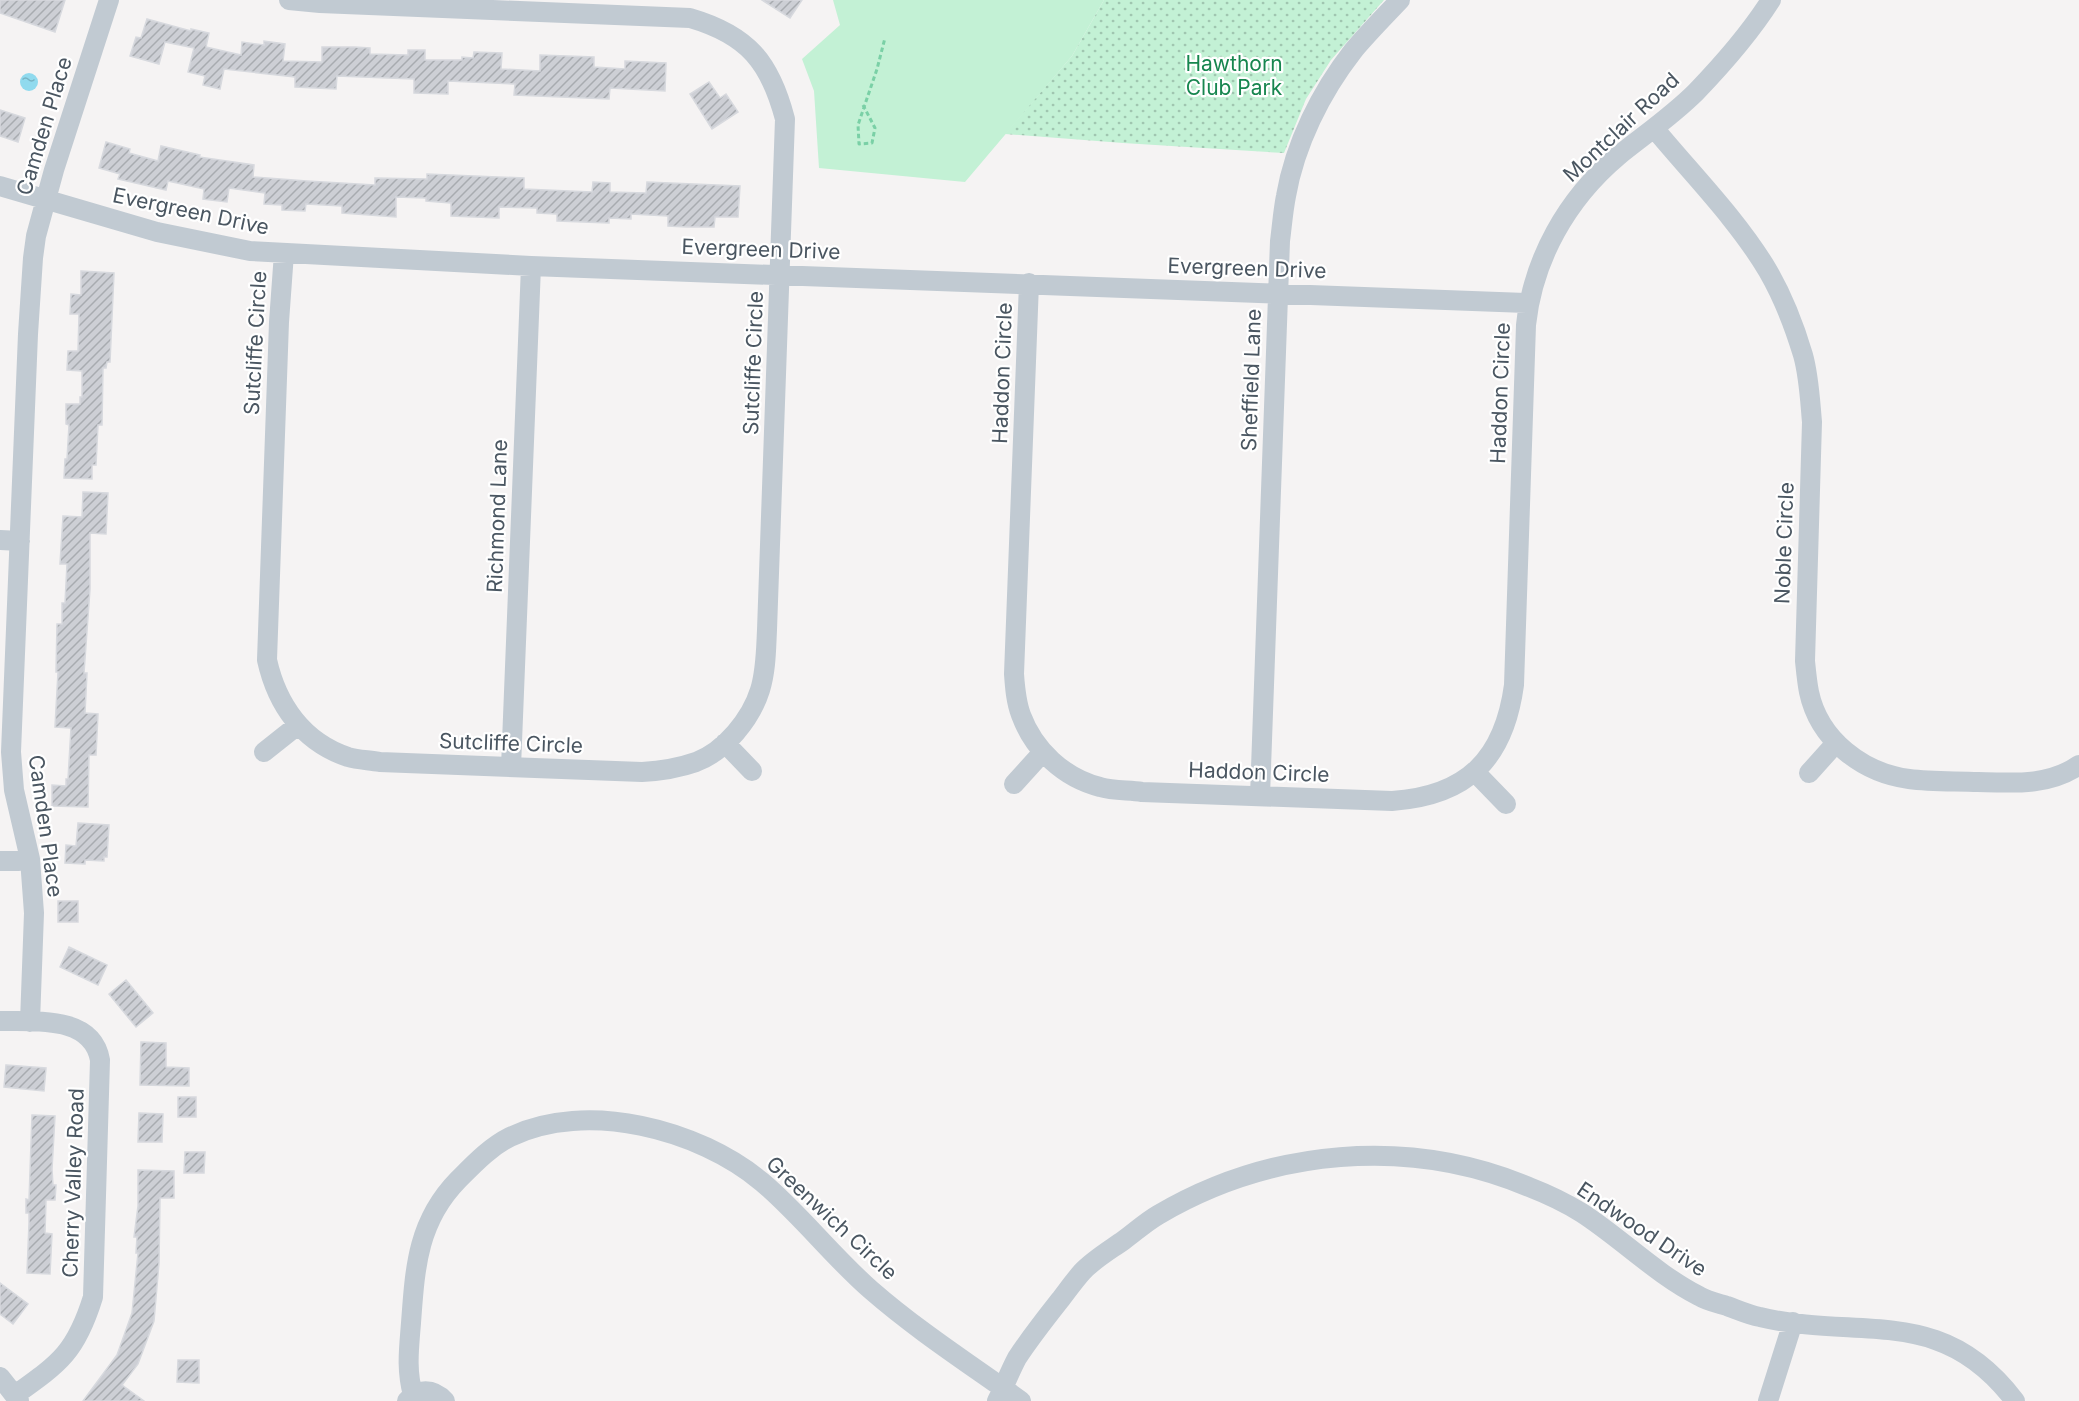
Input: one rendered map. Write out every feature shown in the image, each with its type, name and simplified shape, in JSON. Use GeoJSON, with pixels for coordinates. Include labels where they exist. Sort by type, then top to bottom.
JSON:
{"type":"FeatureCollection","features":[{"type":"Feature","properties":{"kind":"street","name":"Camden Place"},"geometry":{"type":"LineString","coordinates":[[30,1022],[34,913],[30,859],[6,752],[10,540],[36,236],[54,170],[109,0]]}},
{"type":"Feature","properties":{"kind":"street","name":"Sutcliffe Circle"},"geometry":{"type":"LineString","coordinates":[[284,253],[279,322],[267,660],[280,700],[298,725],[307,734],[337,752],[351,758],[380,762],[664,771],[698,761],[725,742],[750,712],[759,693],[764,675],[767,630],[785,119],[778,92],[767,71],[740,40],[712,24],[690,18],[332,4],[289,0]]}},
{"type":"Feature","properties":{"kind":"street","name":"Sheffield Lane"},"geometry":{"type":"LineString","coordinates":[[1260,796],[1280,241],[1286,195],[1299,149],[1331,83],[1354,50],[1400,0]]}},
{"type":"Feature","properties":{"kind":"street","name":"Montclair Road"},"geometry":{"type":"LineString","coordinates":[[1528,303],[1543,255],[1566,213],[1594,178],[1695,93],[1725,61],[1762,15],[1771,0]]}},
{"type":"Feature","properties":{"kind":"street","name":"Noble Circle"},"geometry":{"type":"LineString","coordinates":[[1654,128],[1747,239],[1763,263],[1786,305],[1804,356],[1812,422],[1805,661],[1809,693],[1824,728],[1852,758],[1887,775],[1910,780],[2030,782],[2041,781],[2079,765]]}},
{"type":"Feature","properties":{"kind":"street","name":"Evergreen Drive"},"geometry":{"type":"LineString","coordinates":[[0,186],[157,232],[250,252],[531,266],[1528,303]]}},
{"type":"Feature","properties":{"kind":"street","name":"Richmond Lane"},"geometry":{"type":"LineString","coordinates":[[511,767],[531,266]]}},
{"type":"Feature","properties":{"kind":"street","name":"Haddon Circle"},"geometry":{"type":"LineString","coordinates":[[1029,283],[1014,674],[1021,716],[1031,736],[1043,752],[1076,778],[1101,787],[1142,792],[1416,800],[1443,791],[1464,780],[1489,756],[1502,733],[1510,710],[1514,685],[1528,303]]}},
{"type":"Feature","properties":{"kind":"street"},"geometry":{"type":"LineString","coordinates":[[264,752],[298,725]]}},
{"type":"Feature","properties":{"kind":"street"},"geometry":{"type":"LineString","coordinates":[[725,742],[752,771]]}},
{"type":"Feature","properties":{"kind":"street"},"geometry":{"type":"LineString","coordinates":[[1809,773],[1836,743]]}},
{"type":"Feature","properties":{"kind":"street"},"geometry":{"type":"LineString","coordinates":[[1014,784],[1043,752]]}},
{"type":"Feature","properties":{"kind":"street"},"geometry":{"type":"LineString","coordinates":[[1475,771],[1506,804]]}},
{"type":"Feature","properties":{"kind":"street"},"geometry":{"type":"LineString","coordinates":[[0,861],[30,859]]}},
{"type":"Feature","properties":{"kind":"street","name":"Cherry Valley Road"},"geometry":{"type":"LineString","coordinates":[[0,1021],[59,1023],[73,1027],[86,1035],[98,1049],[100,1060],[93,1297],[85,1323],[75,1343],[61,1361],[17,1398]]}},
{"type":"Feature","properties":{"kind":"street","name":"Greenwich Circle"},"geometry":{"type":"LineString","coordinates":[[445,1401],[433,1392],[426,1391],[410,1398],[408,1370],[415,1268],[423,1236],[436,1207],[455,1183],[483,1155],[510,1137],[568,1121],[597,1121],[634,1124],[667,1132],[703,1146],[762,1181],[871,1290],[1000,1395],[1021,1401]]}},
{"type":"Feature","properties":{"kind":"street","name":"Endwood Drive"},"geometry":{"type":"LineString","coordinates":[[1000,1395],[1017,1359],[1032,1336],[1083,1271],[1155,1216],[1202,1191],[1258,1170],[1312,1160],[1357,1156],[1416,1157],[1485,1171],[1530,1187],[1581,1212],[1669,1278],[1700,1297],[1760,1317],[1793,1322],[1890,1329],[1918,1334],[1948,1344],[1977,1361],[2003,1385],[2015,1401]]}},
{"type":"Feature","properties":{"kind":"street"},"geometry":{"type":"LineString","coordinates":[[1768,1401],[1793,1322]]}},
{"type":"Feature","properties":{"kind":"street"},"geometry":{"type":"LineString","coordinates":[[0,1377],[17,1398]]}},
{"type":"Feature","properties":{"kind":"path"},"geometry":{"type":"LineString","coordinates":[[863,105],[875,128],[872,143],[859,144],[858,125],[863,105],[878,69],[885,38]]}},
{"type":"Feature","properties":{"kind":"green space"},"geometry":{"type":"Polygon","coordinates":[[[833,0],[1104,0],[1072,56],[965,182],[819,168],[814,91],[802,59],[840,25],[833,0]]]}},
{"type":"Feature","properties":{"kind":"green space","name":"Hawthorn Club Park"},"geometry":{"type":"Polygon","coordinates":[[[1104,0],[1384,0],[1331,60],[1306,99],[1284,153],[1005,134],[1072,56],[1104,0]]]}},
{"type":"Feature","properties":{"kind":"water"},"geometry":{"type":"Polygon","coordinates":[[[25,73],[33,73],[38,78],[36,89],[25,91],[20,86],[20,78],[25,73]]]}},
{"type":"Feature","properties":{"kind":"building"},"geometry":{"type":"Polygon","coordinates":[[[0,0],[65,0],[55,32],[0,13],[0,0]]]}},
{"type":"Feature","properties":{"kind":"building"},"geometry":{"type":"Polygon","coordinates":[[[762,0],[802,0],[790,18],[762,0]]]}},
{"type":"Feature","properties":{"kind":"building"},"geometry":{"type":"Polygon","coordinates":[[[147,19],[191,31],[191,29],[209,33],[206,47],[241,55],[242,42],[264,45],[264,41],[285,44],[283,61],[322,62],[322,47],[354,47],[370,48],[370,54],[408,55],[408,50],[425,50],[425,60],[462,60],[462,57],[473,58],[474,52],[502,53],[501,69],[540,71],[540,55],[594,57],[594,67],[625,69],[625,61],[666,63],[665,91],[610,88],[609,99],[514,95],[515,84],[448,81],[448,94],[414,93],[414,79],[337,76],[336,89],[295,87],[295,77],[224,69],[220,89],[203,85],[205,76],[188,72],[194,48],[165,42],[159,64],[130,56],[136,37],[141,38],[147,19]]]}},
{"type":"Feature","properties":{"kind":"building"},"geometry":{"type":"Polygon","coordinates":[[[709,82],[720,98],[726,94],[738,112],[712,129],[690,94],[709,82]]]}},
{"type":"Feature","properties":{"kind":"building"},"geometry":{"type":"Polygon","coordinates":[[[0,110],[25,118],[18,142],[0,136],[0,110]]]}},
{"type":"Feature","properties":{"kind":"building"},"geometry":{"type":"Polygon","coordinates":[[[106,142],[130,149],[129,153],[158,161],[161,146],[200,155],[199,157],[254,165],[253,177],[307,181],[375,185],[375,178],[427,179],[427,174],[524,178],[524,189],[592,192],[593,182],[610,183],[610,192],[646,193],[647,182],[740,186],[738,217],[715,217],[714,227],[687,227],[668,226],[668,216],[631,214],[631,219],[609,218],[609,223],[557,221],[557,214],[537,213],[537,208],[499,207],[499,218],[451,216],[451,203],[426,201],[426,198],[396,197],[396,217],[342,213],[342,206],[306,204],[305,211],[282,210],[282,205],[264,204],[265,193],[229,188],[227,202],[203,199],[204,189],[168,181],[166,190],[118,179],[120,174],[99,168],[106,142]]]}},
{"type":"Feature","properties":{"kind":"building"},"geometry":{"type":"Polygon","coordinates":[[[81,271],[114,273],[110,362],[107,362],[106,368],[103,368],[102,425],[98,425],[96,465],[92,465],[92,479],[64,478],[69,425],[66,424],[66,404],[80,404],[80,397],[82,397],[82,371],[67,370],[68,351],[78,351],[79,314],[70,314],[71,294],[81,295],[81,271]]]}},
{"type":"Feature","properties":{"kind":"building"},"geometry":{"type":"Polygon","coordinates":[[[83,492],[108,493],[106,534],[90,533],[90,589],[84,673],[87,673],[85,713],[98,714],[96,755],[89,755],[88,807],[52,806],[52,785],[66,786],[66,779],[68,779],[71,728],[55,727],[58,672],[56,672],[57,624],[62,624],[67,564],[60,564],[63,516],[82,517],[83,492]]]}},
{"type":"Feature","properties":{"kind":"building"},"geometry":{"type":"Polygon","coordinates":[[[78,823],[109,825],[107,857],[104,857],[104,861],[85,860],[85,864],[65,863],[66,845],[76,846],[78,823]]]}},
{"type":"Feature","properties":{"kind":"building"},"geometry":{"type":"Polygon","coordinates":[[[58,901],[78,901],[78,922],[58,922],[58,901]]]}},
{"type":"Feature","properties":{"kind":"building"},"geometry":{"type":"Polygon","coordinates":[[[69,947],[107,965],[98,985],[60,967],[69,947]]]}},
{"type":"Feature","properties":{"kind":"building"},"geometry":{"type":"Polygon","coordinates":[[[126,980],[153,1013],[136,1027],[109,994],[126,980]]]}},
{"type":"Feature","properties":{"kind":"building"},"geometry":{"type":"Polygon","coordinates":[[[141,1042],[166,1043],[166,1067],[189,1068],[189,1086],[140,1085],[141,1042]]]}},
{"type":"Feature","properties":{"kind":"building"},"geometry":{"type":"Polygon","coordinates":[[[6,1065],[46,1068],[44,1091],[4,1087],[6,1065]]]}},
{"type":"Feature","properties":{"kind":"building"},"geometry":{"type":"Polygon","coordinates":[[[178,1097],[196,1097],[196,1117],[178,1117],[178,1097]]]}},
{"type":"Feature","properties":{"kind":"building"},"geometry":{"type":"Polygon","coordinates":[[[139,1113],[163,1114],[162,1142],[138,1142],[139,1113]]]}},
{"type":"Feature","properties":{"kind":"building"},"geometry":{"type":"Polygon","coordinates":[[[32,1115],[55,1116],[52,1169],[53,1185],[56,1185],[55,1200],[46,1200],[45,1233],[52,1234],[50,1274],[27,1273],[29,1213],[26,1213],[26,1199],[29,1200],[32,1115]]]}},
{"type":"Feature","properties":{"kind":"building"},"geometry":{"type":"Polygon","coordinates":[[[185,1152],[205,1152],[204,1173],[184,1173],[185,1152]]]}},
{"type":"Feature","properties":{"kind":"building"},"geometry":{"type":"Polygon","coordinates":[[[138,1170],[174,1171],[174,1198],[160,1198],[159,1263],[154,1321],[138,1364],[122,1385],[144,1401],[83,1401],[117,1355],[132,1313],[138,1253],[136,1253],[137,1237],[134,1237],[138,1206],[138,1170]]]}},
{"type":"Feature","properties":{"kind":"building"},"geometry":{"type":"Polygon","coordinates":[[[0,1283],[28,1304],[13,1324],[0,1314],[0,1283]]]}},
{"type":"Feature","properties":{"kind":"building"},"geometry":{"type":"Polygon","coordinates":[[[178,1360],[199,1360],[199,1383],[177,1382],[178,1360]]]}}]}
